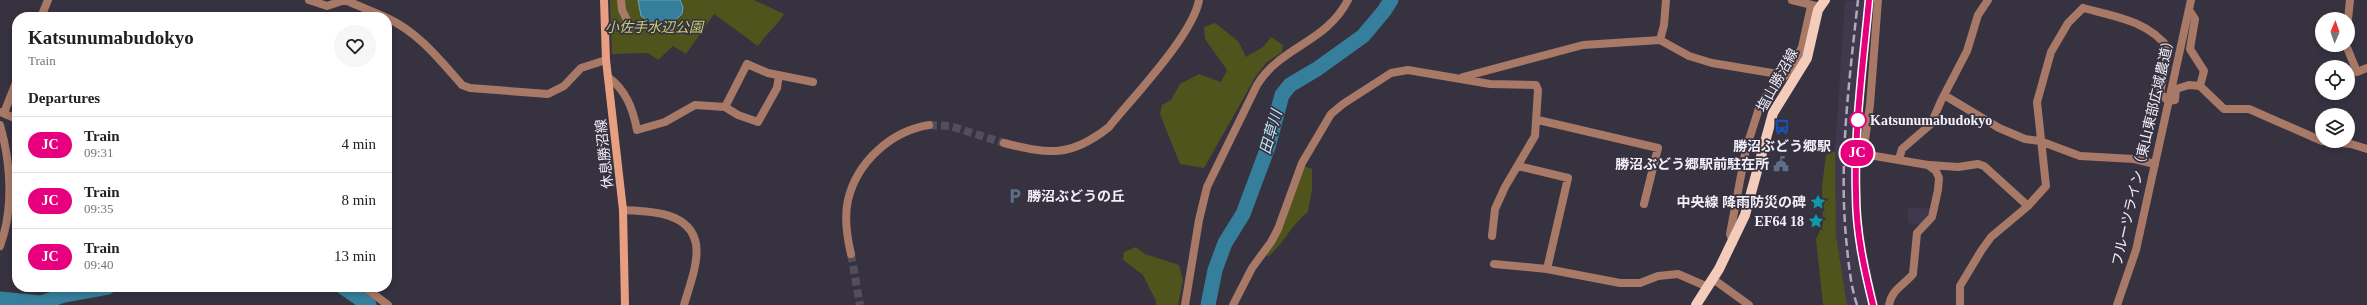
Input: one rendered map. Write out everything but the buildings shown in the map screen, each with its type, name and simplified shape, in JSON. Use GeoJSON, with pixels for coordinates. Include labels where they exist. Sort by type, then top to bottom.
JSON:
{"type":"FeatureCollection","features":[{"type":"Feature","properties":{"kind":"main road","name":"休息勝沼線"},"geometry":{"type":"LineString","coordinates":[[604,0],[606,60],[623,210],[625,305]]}},
{"type":"Feature","properties":{"kind":"main road","name":"塩山勝沼線"},"geometry":{"type":"LineString","coordinates":[[1696,305],[1733,242],[1745,215],[1773,113],[1808,58],[1819,4]]}},
{"type":"Feature","properties":{"kind":"street"},"geometry":{"type":"LineString","coordinates":[[43,12],[48,0]]}},
{"type":"Feature","properties":{"kind":"street"},"geometry":{"type":"LineString","coordinates":[[309,0],[327,6],[345,0],[372,12]]}},
{"type":"Feature","properties":{"kind":"street"},"geometry":{"type":"LineString","coordinates":[[621,0],[622,10],[631,28]]}},
{"type":"Feature","properties":{"kind":"street"},"geometry":{"type":"LineString","coordinates":[[1004,144],[1040,152],[1056,152],[1084,144],[1098,136],[1109,127],[1177,43],[1194,17],[1199,0]]}},
{"type":"Feature","properties":{"kind":"street"},"geometry":{"type":"LineString","coordinates":[[1185,305],[1199,220],[1207,186],[1257,85],[1266,70],[1276,61],[1326,30],[1343,9],[1348,0]]}},
{"type":"Feature","properties":{"kind":"street"},"geometry":{"type":"LineString","coordinates":[[1660,40],[1664,25],[1666,0]]}},
{"type":"Feature","properties":{"kind":"street"},"geometry":{"type":"LineString","coordinates":[[1733,242],[1730,234],[1746,149],[1761,102],[1784,75],[1793,67],[1819,4],[1792,0]]}},
{"type":"Feature","properties":{"kind":"street"},"geometry":{"type":"LineString","coordinates":[[1878,0],[1870,105],[1863,154],[1928,165],[1958,168],[1978,164],[1984,166],[2028,206]]}},
{"type":"Feature","properties":{"kind":"street"},"geometry":{"type":"LineString","coordinates":[[1899,159],[1902,149],[1931,124],[1967,51],[1978,15],[1988,0]]}},
{"type":"Feature","properties":{"kind":"street","name":"フルーツライン（東山東部広域農道）"},"geometry":{"type":"LineString","coordinates":[[2117,305],[2136,250],[2191,0]]}},
{"type":"Feature","properties":{"kind":"street"},"geometry":{"type":"LineString","coordinates":[[2349,12],[2350,0]]}},
{"type":"Feature","properties":{"kind":"street"},"geometry":{"type":"LineString","coordinates":[[1960,305],[1960,286],[1991,237],[2028,206],[2046,186],[2037,102],[2051,52],[2068,23],[2082,4],[2145,27],[2160,36],[2169,49],[2160,93],[2168,101],[2175,100],[2176,89],[2189,85],[2200,86],[2224,109],[2249,110],[2315,138]]}},
{"type":"Feature","properties":{"kind":"street"},"geometry":{"type":"LineString","coordinates":[[2189,10],[2194,19],[2190,48],[2204,70],[2200,86]]}},
{"type":"Feature","properties":{"kind":"street"},"geometry":{"type":"LineString","coordinates":[[392,20],[401,24],[419,39],[462,85],[470,88],[548,94],[564,86],[581,68],[606,60]]}},
{"type":"Feature","properties":{"kind":"street"},"geometry":{"type":"LineString","coordinates":[[1460,78],[1583,45],[1660,40],[1689,56],[1712,63],[1784,75]]}},
{"type":"Feature","properties":{"kind":"street"},"geometry":{"type":"LineString","coordinates":[[2349,52],[2356,72],[2367,68]]}},
{"type":"Feature","properties":{"kind":"street"},"geometry":{"type":"LineString","coordinates":[[725,107],[746,64],[779,75],[813,82]]}},
{"type":"Feature","properties":{"kind":"street"},"geometry":{"type":"LineString","coordinates":[[1233,305],[1252,268],[1271,242],[1278,229],[1302,162],[1331,114],[1363,91],[1399,70],[1460,78],[1490,84],[1536,85],[1538,90],[1538,120],[1535,136],[1495,209],[1492,236]]}},
{"type":"Feature","properties":{"kind":"street"},"geometry":{"type":"LineString","coordinates":[[608,77],[617,84],[632,108],[637,130],[664,122],[695,105],[725,107],[738,115],[758,122],[777,88],[779,75]]}},
{"type":"Feature","properties":{"kind":"street"},"geometry":{"type":"LineString","coordinates":[[12,91],[2,113],[12,117]]}},
{"type":"Feature","properties":{"kind":"street"},"geometry":{"type":"LineString","coordinates":[[1944,95],[1999,128],[2025,139],[2040,141],[2080,156],[2134,159],[2155,164]]}},
{"type":"Feature","properties":{"kind":"street"},"geometry":{"type":"LineString","coordinates":[[1538,120],[1658,148],[1644,204]]}},
{"type":"Feature","properties":{"kind":"street"},"geometry":{"type":"LineString","coordinates":[[0,125],[9,173],[5,227],[0,246]]}},
{"type":"Feature","properties":{"kind":"street"},"geometry":{"type":"LineString","coordinates":[[851,254],[847,236],[847,211],[848,201],[858,175],[882,146],[906,131],[929,125]]}},
{"type":"Feature","properties":{"kind":"street"},"geometry":{"type":"LineString","coordinates":[[2355,145],[2367,149]]}},
{"type":"Feature","properties":{"kind":"street"},"geometry":{"type":"LineString","coordinates":[[1889,305],[1890,299],[1898,286],[1913,274],[1917,233],[1932,217],[1939,178],[1936,171],[1928,165]]}},
{"type":"Feature","properties":{"kind":"street"},"geometry":{"type":"LineString","coordinates":[[1518,166],[1568,178],[1547,269]]}},
{"type":"Feature","properties":{"kind":"street"},"geometry":{"type":"LineString","coordinates":[[623,210],[650,211],[676,218],[693,236],[696,256],[684,305]]}},
{"type":"Feature","properties":{"kind":"street"},"geometry":{"type":"LineString","coordinates":[[1494,264],[1547,269],[1620,283],[1640,283],[1658,276],[1678,274],[1710,283],[1749,305]]}},
{"type":"Feature","properties":{"kind":"street"},"geometry":{"type":"LineString","coordinates":[[371,292],[388,305]]}},
{"type":"Feature","properties":{"kind":"shaded area"},"geometry":{"type":"Polygon","coordinates":[[[1871,0],[1859,172],[1860,217],[1878,305],[1847,305],[1836,235],[1835,151],[1845,1],[1871,0]]]}},
{"type":"Feature","properties":{"kind":"shaded area"},"geometry":{"type":"Polygon","coordinates":[[[1908,207],[1931,209],[1929,215],[1920,224],[1908,223],[1908,207]]]}},
{"type":"Feature","properties":{"kind":"green space","name":"小佐手水辺公園"},"geometry":{"type":"Polygon","coordinates":[[[610,0],[754,0],[784,14],[758,46],[714,14],[686,54],[673,46],[658,60],[648,53],[612,54],[610,0]]]}},
{"type":"Feature","properties":{"kind":"green space"},"geometry":{"type":"Polygon","coordinates":[[[1215,23],[1238,41],[1246,57],[1263,47],[1271,37],[1283,45],[1282,52],[1267,62],[1256,76],[1204,168],[1180,164],[1160,114],[1162,105],[1171,100],[1180,84],[1199,74],[1221,82],[1227,70],[1205,39],[1204,27],[1215,23]]]}},
{"type":"Feature","properties":{"kind":"green space"},"geometry":{"type":"Polygon","coordinates":[[[1835,151],[1836,235],[1847,305],[1823,305],[1816,239],[1823,224],[1822,186],[1826,155],[1835,151]]]}},
{"type":"Feature","properties":{"kind":"green space"},"geometry":{"type":"Polygon","coordinates":[[[1304,166],[1312,169],[1312,190],[1308,212],[1297,222],[1279,246],[1268,257],[1266,253],[1304,166]]]}},
{"type":"Feature","properties":{"kind":"green space"},"geometry":{"type":"Polygon","coordinates":[[[1136,247],[1145,254],[1179,265],[1183,280],[1178,305],[1156,305],[1156,301],[1143,275],[1123,260],[1124,252],[1136,247]]]}},
{"type":"Feature","properties":{"kind":"water"},"geometry":{"type":"Polygon","coordinates":[[[638,0],[680,0],[683,7],[682,14],[672,23],[655,25],[641,16],[638,0]]]}},
{"type":"Feature","properties":{"kind":"waterway","name":"田草川"},"geometry":{"type":"LineString","coordinates":[[1208,305],[1215,270],[1225,243],[1243,214],[1268,147],[1282,95],[1290,85],[1317,69],[1363,36],[1384,11],[1391,0]]}},
{"type":"Feature","properties":{"kind":"waterway","name":"田草川"},"geometry":{"type":"LineString","coordinates":[[0,299],[41,303],[64,295],[80,292]]}},
{"type":"Feature","properties":{"kind":"waterway","name":"田草川"},"geometry":{"type":"LineString","coordinates":[[350,292],[369,305]]}},
{"type":"Feature","properties":{"kind":"tunnel"},"geometry":{"type":"LineString","coordinates":[[929,125],[950,126],[1004,143]]}},
{"type":"Feature","properties":{"kind":"tunnel"},"geometry":{"type":"LineString","coordinates":[[851,254],[860,305]]}},
{"type":"Feature","properties":{"kind":"railway"},"geometry":{"type":"LineString","coordinates":[[1857,305],[1852,284],[1845,217],[1844,155],[1851,62],[1858,0]]}},
{"type":"Feature","properties":{"kind":"railway"},"geometry":{"type":"LineString","coordinates":[[1869,0],[1856,145],[1856,208],[1859,236],[1873,305]]}},
{"type":"Feature","properties":{"kind":"train","name":"JC"},"geometry":{"type":"LineString","coordinates":[[1869,0],[1858,126],[1856,194],[1862,259],[1873,305]]}},
{"type":"Feature","properties":{"kind":"place","name":"Katsunumabudokyo"},"geometry":{"type":"Point","coordinates":[1858,120]}},
{"type":"Feature","properties":{"kind":"place","name":"勝沼ぶどう郷駅"},"geometry":{"type":"Point","coordinates":[1782,127]}},
{"type":"Feature","properties":{"kind":"place","name":"勝沼ぶどう郷駅前駐在所"},"geometry":{"type":"Point","coordinates":[1781,164]}},
{"type":"Feature","properties":{"kind":"place","name":"勝沼ぶどうの丘"},"geometry":{"type":"Point","coordinates":[1015,196]}},
{"type":"Feature","properties":{"kind":"place","name":"中央線 降雨防災の碑"},"geometry":{"type":"Point","coordinates":[1818,202]}},
{"type":"Feature","properties":{"kind":"place","name":"EF64 18"},"geometry":{"type":"Point","coordinates":[1816,221]}}]}
